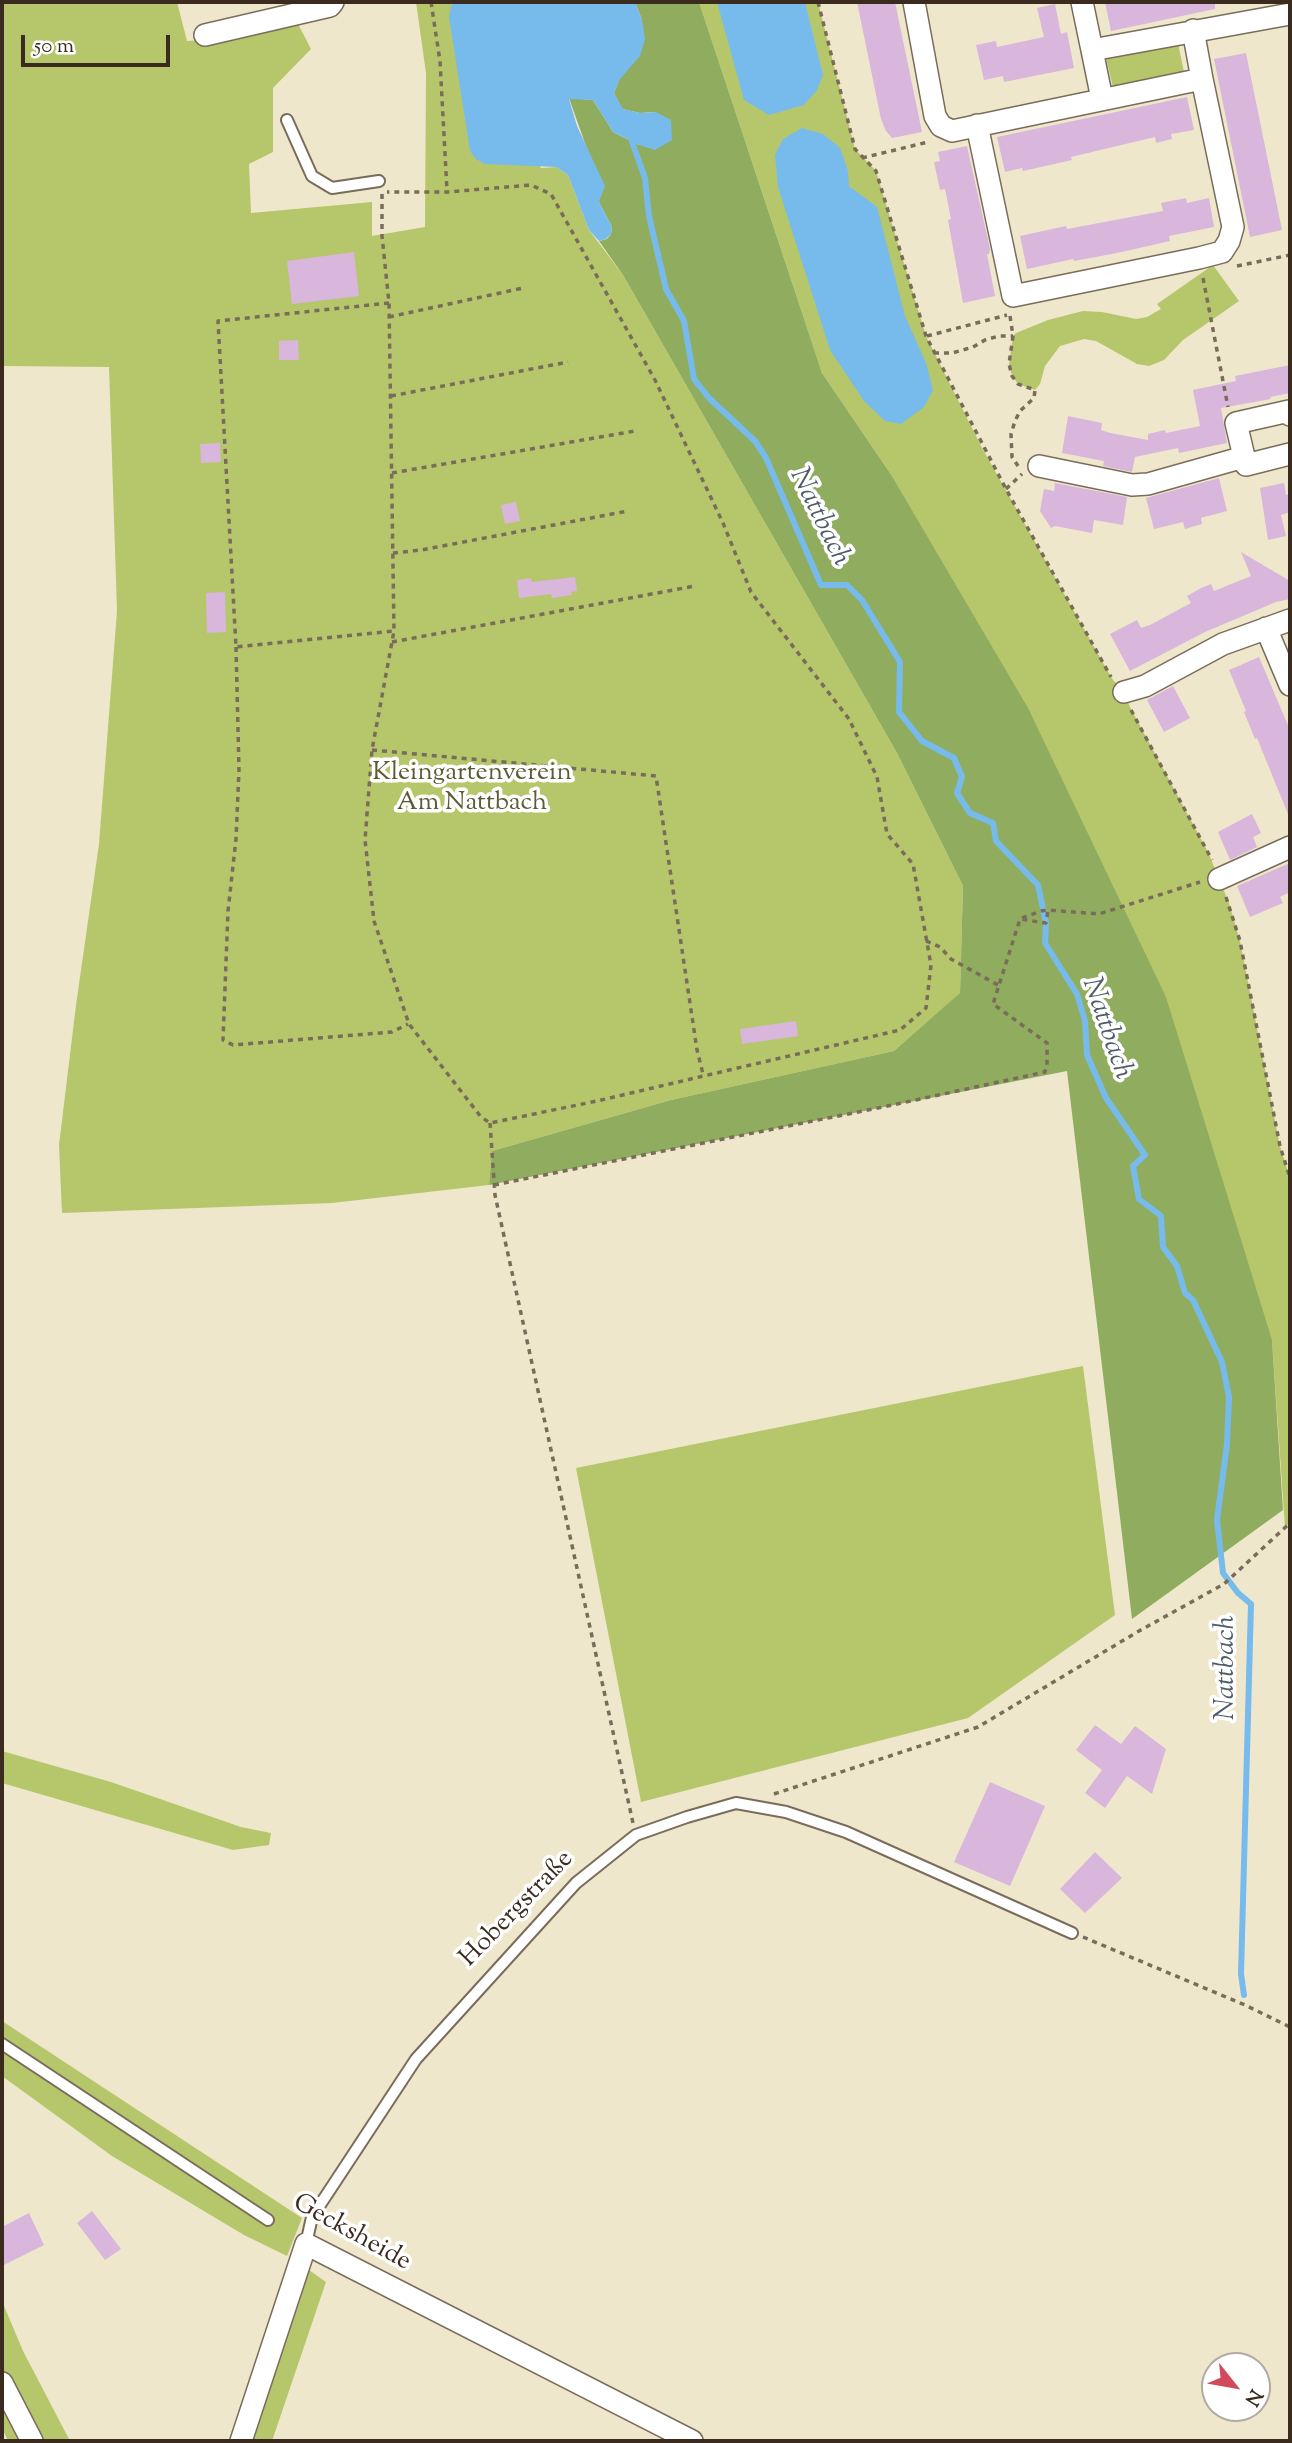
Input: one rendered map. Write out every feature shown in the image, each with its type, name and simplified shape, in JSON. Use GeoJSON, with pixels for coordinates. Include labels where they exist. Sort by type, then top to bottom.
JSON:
{"type":"FeatureCollection","features":[{"type":"Feature","properties":{"kind":"street"},"geometry":{"type":"LineString","coordinates":[[205,35],[330,6],[333,2]]}},
{"type":"Feature","properties":{"kind":"street"},"geometry":{"type":"LineString","coordinates":[[914,2],[935,116],[941,126],[952,131],[1202,79]]}},
{"type":"Feature","properties":{"kind":"street"},"geometry":{"type":"LineString","coordinates":[[1083,2],[1102,99]]}},
{"type":"Feature","properties":{"kind":"street"},"geometry":{"type":"LineString","coordinates":[[1092,50],[1290,14]]}},
{"type":"Feature","properties":{"kind":"street"},"geometry":{"type":"LineString","coordinates":[[977,125],[1013,296],[1222,251],[1233,228],[1193,30]]}},
{"type":"Feature","properties":{"kind":"street"},"geometry":{"type":"LineString","coordinates":[[1290,415],[1289,411],[1236,423],[1246,465],[1290,454]]}},
{"type":"Feature","properties":{"kind":"street"},"geometry":{"type":"LineString","coordinates":[[1031,469],[1132,485],[1148,484],[1244,457]]}},
{"type":"Feature","properties":{"kind":"street"},"geometry":{"type":"LineString","coordinates":[[1124,692],[1145,686],[1223,644],[1290,620]]}},
{"type":"Feature","properties":{"kind":"street"},"geometry":{"type":"LineString","coordinates":[[1266,628],[1290,685]]}},
{"type":"Feature","properties":{"kind":"street"},"geometry":{"type":"LineString","coordinates":[[1219,879],[1290,847]]}},
{"type":"Feature","properties":{"kind":"street","name":"Hobergstraße"},"geometry":{"type":"LineString","coordinates":[[241,2441],[306,2244]]}},
{"type":"Feature","properties":{"kind":"street","name":"Gecksheide"},"geometry":{"type":"LineString","coordinates":[[306,2244],[692,2441]]}},
{"type":"Feature","properties":{"kind":"street"},"geometry":{"type":"LineString","coordinates":[[2,2382],[32,2441]]}},
{"type":"Feature","properties":{"kind":"lane"},"geometry":{"type":"LineString","coordinates":[[287,120],[312,176],[332,188],[379,181]]}},
{"type":"Feature","properties":{"kind":"lane","name":"Hobergstraße"},"geometry":{"type":"LineString","coordinates":[[306,2244],[312,2217],[416,2059],[576,1883],[636,1835],[736,1803],[786,1812],[846,1832],[1072,1933]]}},
{"type":"Feature","properties":{"kind":"lane","name":"Gecksheide"},"geometry":{"type":"LineString","coordinates":[[2,2045],[268,2220]]}},
{"type":"Feature","properties":{"kind":"path"},"geometry":{"type":"LineString","coordinates":[[431,2],[440,61],[447,192]]}},
{"type":"Feature","properties":{"kind":"path"},"geometry":{"type":"LineString","coordinates":[[818,2],[855,149],[876,171],[926,336],[1080,624],[1113,680],[1124,692],[1208,852],[1219,879],[1240,941],[1280,1146],[1290,1178]]}},
{"type":"Feature","properties":{"kind":"path"},"geometry":{"type":"LineString","coordinates":[[862,158],[943,138],[952,131]]}},
{"type":"Feature","properties":{"kind":"path"},"geometry":{"type":"LineString","coordinates":[[531,185],[551,194],[655,380],[723,523],[751,592],[849,719],[877,778],[887,834],[913,864],[931,965],[926,1008],[900,1030],[703,1074],[597,1101],[490,1123],[481,1117],[409,1024],[374,921],[365,840],[372,750],[394,631],[389,303],[382,236],[382,192],[447,192],[531,185]]}},
{"type":"Feature","properties":{"kind":"path"},"geometry":{"type":"LineString","coordinates":[[1199,258],[1229,410],[1236,423]]}},
{"type":"Feature","properties":{"kind":"path"},"geometry":{"type":"LineString","coordinates":[[389,317],[523,288]]}},
{"type":"Feature","properties":{"kind":"path"},"geometry":{"type":"LineString","coordinates":[[1013,296],[1010,314],[1013,336],[1009,364],[1012,376],[1018,384],[1035,390],[1034,398],[1020,411],[1015,421],[1011,434],[1013,457],[1031,469]]}},
{"type":"Feature","properties":{"kind":"path"},"geometry":{"type":"LineString","coordinates":[[389,303],[218,321],[236,647],[239,770],[236,839],[228,911],[223,1040],[233,1045],[392,1032],[409,1024]]}},
{"type":"Feature","properties":{"kind":"path"},"geometry":{"type":"LineString","coordinates":[[934,353],[952,353],[999,336],[1013,336]]}},
{"type":"Feature","properties":{"kind":"path"},"geometry":{"type":"LineString","coordinates":[[390,396],[568,362]]}},
{"type":"Feature","properties":{"kind":"path"},"geometry":{"type":"LineString","coordinates":[[392,473],[635,431]]}},
{"type":"Feature","properties":{"kind":"path"},"geometry":{"type":"LineString","coordinates":[[393,552],[421,550],[628,510]]}},
{"type":"Feature","properties":{"kind":"path"},"geometry":{"type":"LineString","coordinates":[[392,642],[695,586]]}},
{"type":"Feature","properties":{"kind":"path"},"geometry":{"type":"LineString","coordinates":[[236,647],[394,631]]}},
{"type":"Feature","properties":{"kind":"path"},"geometry":{"type":"LineString","coordinates":[[372,750],[656,776],[697,1050],[703,1074]]}},
{"type":"Feature","properties":{"kind":"path"},"geometry":{"type":"LineString","coordinates":[[1020,919],[1041,911],[1099,914],[1204,881],[1219,879]]}},
{"type":"Feature","properties":{"kind":"path"},"geometry":{"type":"LineString","coordinates":[[1020,919],[1046,923],[1048,911]]}},
{"type":"Feature","properties":{"kind":"path"},"geometry":{"type":"LineString","coordinates":[[926,941],[940,947],[951,959],[1000,986],[1020,919]]}},
{"type":"Feature","properties":{"kind":"path"},"geometry":{"type":"LineString","coordinates":[[494,1185],[1045,1072],[1047,1043],[993,1004],[1020,919]]}},
{"type":"Feature","properties":{"kind":"path"},"geometry":{"type":"LineString","coordinates":[[490,1123],[494,1185],[636,1835]]}},
{"type":"Feature","properties":{"kind":"path"},"geometry":{"type":"LineString","coordinates":[[741,1804],[978,1727],[1224,1584],[1290,1523]]}},
{"type":"Feature","properties":{"kind":"path"},"geometry":{"type":"LineString","coordinates":[[1072,1933],[1245,2005],[1290,2027]]}},
{"type":"Feature","properties":{"kind":"green space","name":"Kleingartenverein Am Nattbach"},"geometry":{"type":"Polygon","coordinates":[[[2,2],[177,2],[187,41],[297,22],[311,49],[273,88],[273,152],[249,164],[251,213],[372,202],[372,236],[425,227],[426,73],[416,2],[452,2],[451,5],[541,168],[556,167],[568,175],[589,230],[623,275],[897,753],[963,886],[960,994],[894,1051],[671,1100],[492,1151],[489,1185],[332,1203],[62,1213],[59,1145],[99,844],[117,611],[109,367],[2,366],[2,2]]]}},
{"type":"Feature","properties":{"kind":"green space"},"geometry":{"type":"Polygon","coordinates":[[[635,2],[699,2],[822,373],[890,473],[1028,708],[1166,997],[1272,1340],[1283,1510],[1132,1619],[1067,1071],[489,1185],[492,1151],[671,1100],[894,1051],[960,993],[963,886],[897,753],[623,275],[599,241],[607,239],[612,227],[599,202],[587,149],[569,98],[593,100],[613,132],[639,145],[656,112],[640,113],[622,109],[614,93],[642,20],[635,2]]]}},
{"type":"Feature","properties":{"kind":"green space"},"geometry":{"type":"Polygon","coordinates":[[[699,2],[818,2],[855,149],[876,171],[926,336],[981,446],[1106,668],[1124,692],[1208,852],[1229,903],[1240,941],[1280,1146],[1290,1178],[1290,1523],[1285,1527],[1272,1340],[890,473],[822,373],[699,2]]]}},
{"type":"Feature","properties":{"kind":"green space"},"geometry":{"type":"Polygon","coordinates":[[[1178,43],[1184,72],[1113,87],[1106,58],[1178,43]]]}},
{"type":"Feature","properties":{"kind":"green space"},"geometry":{"type":"Polygon","coordinates":[[[1213,265],[1239,301],[1183,340],[1164,360],[1149,366],[1137,364],[1096,341],[1084,339],[1060,346],[1045,366],[1040,384],[1035,390],[1018,384],[1012,376],[1009,364],[1013,336],[1016,333],[1048,320],[1083,311],[1136,319],[1147,317],[1161,309],[1157,304],[1213,265]]]}},
{"type":"Feature","properties":{"kind":"green space"},"geometry":{"type":"Polygon","coordinates":[[[1083,1366],[1115,1615],[968,1718],[641,1802],[576,1468],[1083,1366]]]}},
{"type":"Feature","properties":{"kind":"green space"},"geometry":{"type":"Polygon","coordinates":[[[2,1751],[111,1782],[241,1827],[271,1833],[269,1845],[233,1850],[2,1783],[2,1751]]]}},
{"type":"Feature","properties":{"kind":"green space"},"geometry":{"type":"Polygon","coordinates":[[[2,2021],[302,2218],[287,2256],[244,2235],[112,2156],[2,2076],[2,2021]]]}},
{"type":"Feature","properties":{"kind":"green space"},"geometry":{"type":"Polygon","coordinates":[[[309,2270],[326,2282],[272,2441],[250,2441],[309,2270]]]}},
{"type":"Feature","properties":{"kind":"green space"},"geometry":{"type":"Polygon","coordinates":[[[2,2301],[23,2351],[70,2441],[8,2441],[2,2428],[2,2301]]]}},
{"type":"Feature","properties":{"kind":"water"},"geometry":{"type":"Polygon","coordinates":[[[452,2],[635,2],[645,39],[640,56],[620,79],[614,93],[623,109],[640,113],[656,112],[671,120],[672,140],[655,150],[639,145],[613,132],[593,100],[569,99],[577,126],[605,186],[599,202],[612,227],[611,234],[606,239],[599,241],[589,230],[568,175],[556,167],[485,164],[476,159],[470,151],[449,17],[452,2]]]}},
{"type":"Feature","properties":{"kind":"water"},"geometry":{"type":"Polygon","coordinates":[[[717,2],[805,2],[823,75],[817,90],[804,105],[769,115],[744,100],[717,2]]]}},
{"type":"Feature","properties":{"kind":"water"},"geometry":{"type":"Polygon","coordinates":[[[802,128],[823,134],[840,148],[848,171],[849,186],[877,207],[905,316],[926,363],[933,390],[924,407],[901,424],[885,421],[864,401],[830,350],[778,187],[775,155],[783,139],[802,128]]]}},
{"type":"Feature","properties":{"kind":"building"},"geometry":{"type":"Polygon","coordinates":[[[857,2],[895,2],[922,132],[892,138],[886,131],[881,119],[857,2]]]}},
{"type":"Feature","properties":{"kind":"building"},"geometry":{"type":"Polygon","coordinates":[[[1105,2],[1215,2],[1215,9],[1111,31],[1105,2]]]}},
{"type":"Feature","properties":{"kind":"building"},"geometry":{"type":"Polygon","coordinates":[[[1055,4],[1061,34],[1067,32],[1074,68],[1004,82],[1003,76],[984,80],[976,45],[996,41],[997,47],[1044,37],[1037,8],[1055,4]]]}},
{"type":"Feature","properties":{"kind":"building"},"geometry":{"type":"Polygon","coordinates":[[[1246,53],[1282,230],[1250,237],[1214,59],[1246,53]]]}},
{"type":"Feature","properties":{"kind":"building"},"geometry":{"type":"Polygon","coordinates":[[[1187,97],[1194,130],[1171,134],[1172,139],[1156,143],[1155,137],[1071,157],[1072,160],[1023,171],[1022,168],[1005,172],[997,137],[1187,97]]]}},
{"type":"Feature","properties":{"kind":"building"},"geometry":{"type":"Polygon","coordinates":[[[967,146],[990,249],[987,254],[995,296],[963,303],[945,189],[940,190],[934,162],[940,161],[938,152],[967,146]]]}},
{"type":"Feature","properties":{"kind":"building"},"geometry":{"type":"Polygon","coordinates":[[[1186,198],[1187,203],[1209,198],[1214,227],[1169,236],[1170,241],[1117,253],[1027,269],[1020,236],[1163,211],[1161,203],[1186,198]]]}},
{"type":"Feature","properties":{"kind":"building"},"geometry":{"type":"Polygon","coordinates":[[[354,252],[359,296],[292,304],[287,261],[354,252]]]}},
{"type":"Feature","properties":{"kind":"building"},"geometry":{"type":"Polygon","coordinates":[[[298,340],[299,360],[279,360],[279,341],[298,340]]]}},
{"type":"Feature","properties":{"kind":"building"},"geometry":{"type":"Polygon","coordinates":[[[1290,365],[1290,393],[1221,408],[1227,443],[1179,453],[1178,448],[1135,457],[1132,472],[1103,466],[1104,461],[1062,453],[1068,416],[1102,423],[1101,430],[1110,433],[1148,440],[1148,434],[1200,426],[1193,390],[1236,381],[1235,376],[1290,365]]]}},
{"type":"Feature","properties":{"kind":"building"},"geometry":{"type":"Polygon","coordinates":[[[220,443],[221,462],[201,463],[200,444],[220,443]]]}},
{"type":"Feature","properties":{"kind":"building"},"geometry":{"type":"Polygon","coordinates":[[[1219,478],[1227,511],[1201,518],[1202,524],[1185,529],[1183,522],[1154,529],[1146,498],[1219,478]]]}},
{"type":"Feature","properties":{"kind":"building"},"geometry":{"type":"Polygon","coordinates":[[[1055,483],[1127,497],[1123,525],[1094,520],[1092,533],[1055,526],[1051,528],[1040,511],[1044,489],[1054,491],[1055,483]]]}},
{"type":"Feature","properties":{"kind":"building"},"geometry":{"type":"Polygon","coordinates":[[[1284,483],[1286,495],[1290,494],[1290,512],[1281,515],[1286,536],[1268,540],[1260,488],[1284,483]]]}},
{"type":"Feature","properties":{"kind":"building"},"geometry":{"type":"Polygon","coordinates":[[[516,502],[520,521],[505,524],[501,505],[516,502]]]}},
{"type":"Feature","properties":{"kind":"building"},"geometry":{"type":"Polygon","coordinates":[[[1241,552],[1290,581],[1290,599],[1276,602],[1205,632],[1130,671],[1110,634],[1137,620],[1141,628],[1150,625],[1191,603],[1187,596],[1201,588],[1211,584],[1214,591],[1251,576],[1241,552]]]}},
{"type":"Feature","properties":{"kind":"building"},"geometry":{"type":"Polygon","coordinates":[[[575,577],[577,591],[571,592],[572,595],[552,598],[551,594],[519,598],[517,580],[531,578],[532,582],[575,577]]]}},
{"type":"Feature","properties":{"kind":"building"},"geometry":{"type":"Polygon","coordinates":[[[225,592],[226,632],[207,633],[206,593],[225,592]]]}},
{"type":"Feature","properties":{"kind":"building"},"geometry":{"type":"Polygon","coordinates":[[[1259,657],[1290,730],[1290,819],[1229,670],[1259,657]]]}},
{"type":"Feature","properties":{"kind":"building"},"geometry":{"type":"Polygon","coordinates":[[[1173,686],[1190,718],[1164,732],[1147,700],[1173,686]]]}},
{"type":"Feature","properties":{"kind":"building"},"geometry":{"type":"Polygon","coordinates":[[[1252,814],[1261,833],[1253,837],[1257,847],[1230,860],[1218,832],[1252,814]]]}},
{"type":"Feature","properties":{"kind":"building"},"geometry":{"type":"Polygon","coordinates":[[[1290,863],[1290,892],[1280,897],[1283,903],[1250,917],[1237,886],[1290,863]]]}},
{"type":"Feature","properties":{"kind":"building"},"geometry":{"type":"Polygon","coordinates":[[[796,1021],[798,1036],[742,1044],[740,1029],[796,1021]]]}},
{"type":"Feature","properties":{"kind":"building"},"geometry":{"type":"Polygon","coordinates":[[[1095,1725],[1121,1744],[1135,1726],[1166,1749],[1152,1794],[1127,1776],[1105,1808],[1085,1793],[1102,1770],[1076,1750],[1095,1725]]]}},
{"type":"Feature","properties":{"kind":"building"},"geometry":{"type":"Polygon","coordinates":[[[990,1782],[1045,1806],[1010,1886],[954,1862],[990,1782]]]}},
{"type":"Feature","properties":{"kind":"building"},"geometry":{"type":"Polygon","coordinates":[[[1095,1852],[1122,1878],[1085,1913],[1060,1889],[1095,1852]]]}},
{"type":"Feature","properties":{"kind":"building"},"geometry":{"type":"Polygon","coordinates":[[[92,2211],[121,2249],[105,2260],[77,2223],[92,2211]]]}},
{"type":"Feature","properties":{"kind":"building"},"geometry":{"type":"Polygon","coordinates":[[[29,2213],[44,2245],[2,2266],[2,2227],[29,2213]]]}},
{"type":"Feature","properties":{"kind":"waterway","name":"Nattbach"},"geometry":{"type":"LineString","coordinates":[[632,142],[645,178],[649,216],[666,289],[684,321],[694,379],[709,398],[755,441],[766,458],[821,585],[847,585],[862,600],[900,662],[899,712],[922,741],[954,758],[962,777],[957,793],[970,813],[993,823],[996,841],[1038,885],[1046,923],[1045,943],[1077,994],[1085,1021],[1087,1055],[1106,1098],[1145,1155],[1133,1166],[1139,1199],[1161,1216],[1163,1247],[1177,1266],[1185,1293],[1193,1300],[1222,1362],[1229,1397],[1227,1444],[1217,1520],[1223,1573],[1238,1593],[1251,1604],[1241,1974],[1244,1995]]}}]}
